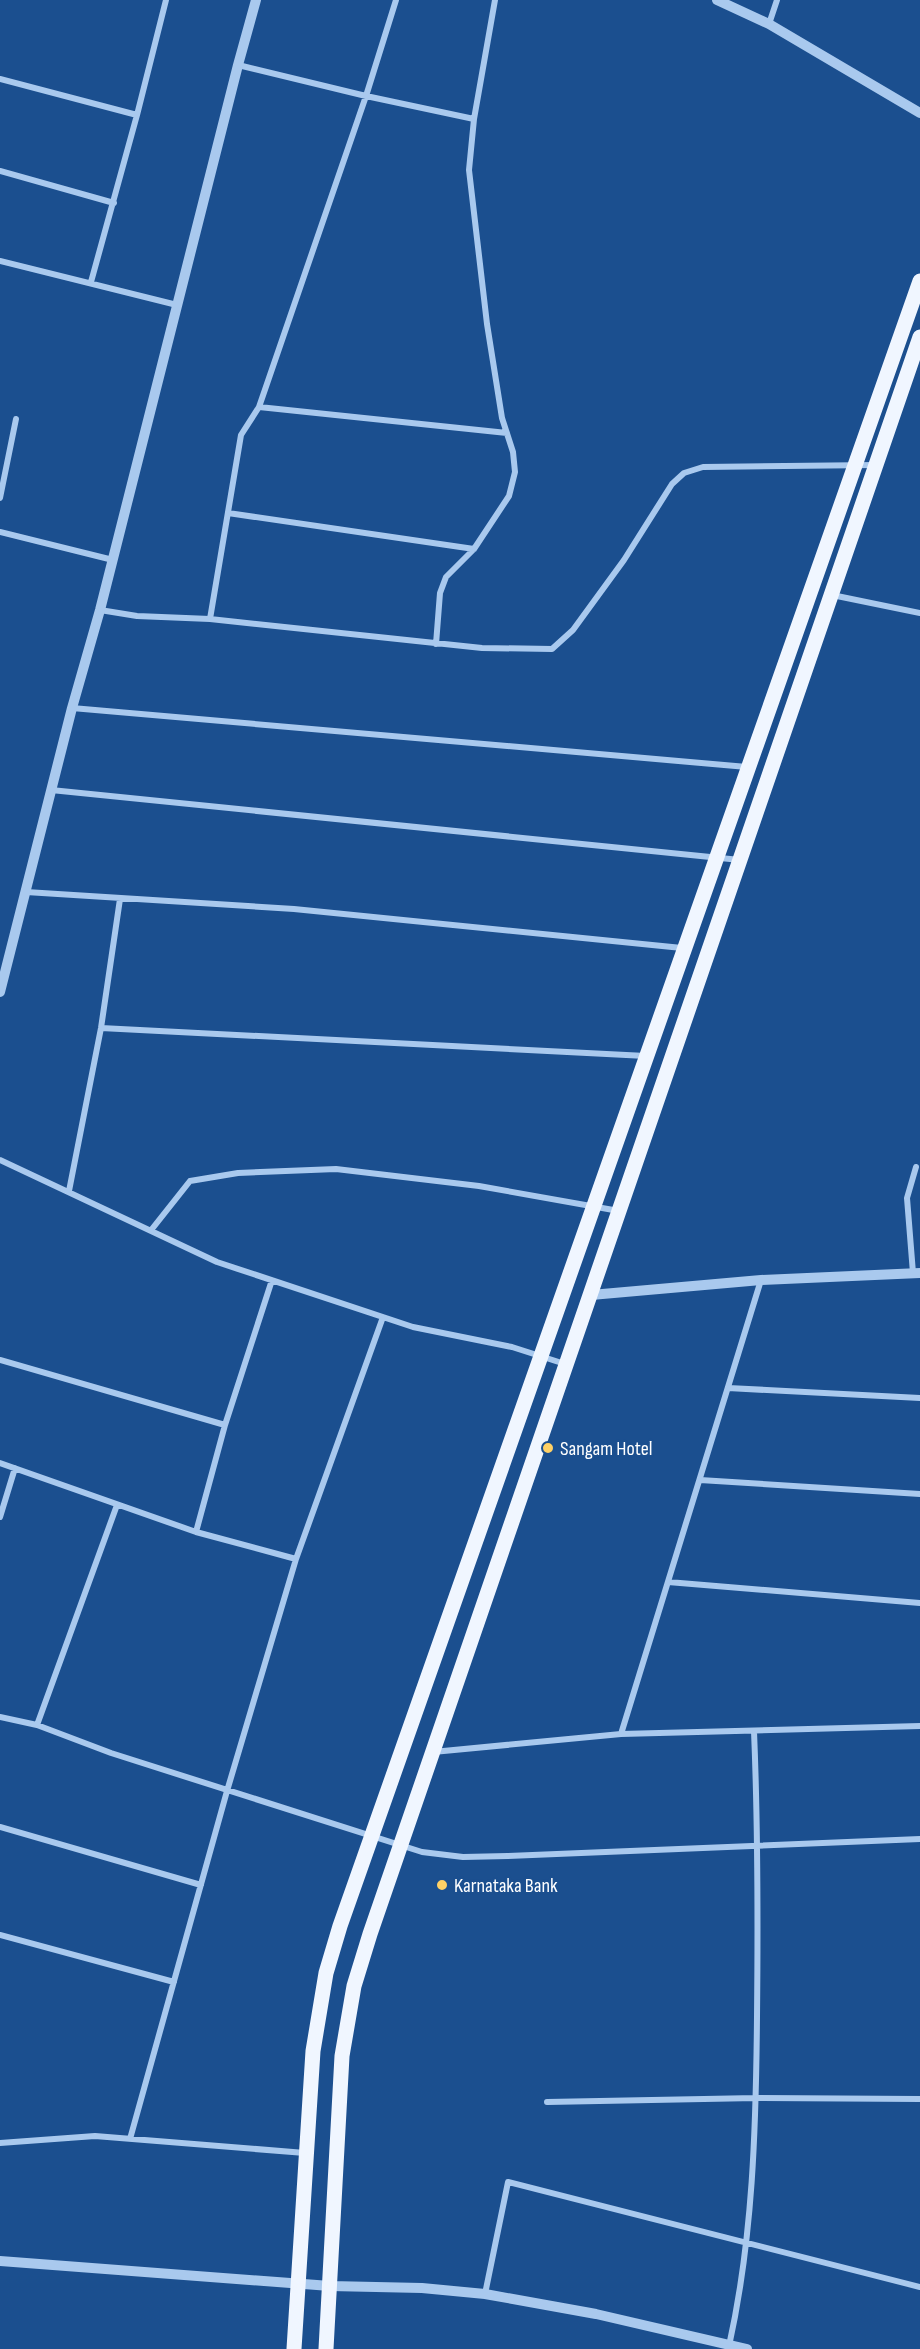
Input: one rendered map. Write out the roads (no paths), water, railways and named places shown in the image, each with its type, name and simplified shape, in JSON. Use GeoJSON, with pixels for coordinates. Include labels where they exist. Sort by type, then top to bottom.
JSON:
{"type":"FeatureCollection","features":[{"type":"Feature","properties":{"kind":"main road"},"geometry":{"type":"LineString","coordinates":[[294,2349],[313,2051],[326,1973],[372,1835],[920,281]]}},
{"type":"Feature","properties":{"kind":"main road"},"geometry":{"type":"LineString","coordinates":[[326,2349],[342,2056],[347,2019],[357,1976],[432,1752],[878,465],[920,337]]}},
{"type":"Feature","properties":{"kind":"main road"},"geometry":{"type":"LineString","coordinates":[[823,555],[844,563]]}},
{"type":"Feature","properties":{"kind":"street"},"geometry":{"type":"LineString","coordinates":[[91,282],[114,203],[166,0]]}},
{"type":"Feature","properties":{"kind":"street"},"geometry":{"type":"LineString","coordinates":[[0,992],[256,0]]}},
{"type":"Feature","properties":{"kind":"street"},"geometry":{"type":"LineString","coordinates":[[210,619],[241,435],[259,407],[366,96],[396,0]]}},
{"type":"Feature","properties":{"kind":"street"},"geometry":{"type":"LineString","coordinates":[[436,644],[440,593],[446,577],[474,549],[509,496],[515,472],[513,452],[502,418],[487,324],[469,170],[474,118],[495,0]]}},
{"type":"Feature","properties":{"kind":"street"},"geometry":{"type":"LineString","coordinates":[[717,0],[769,24],[920,113]]}},
{"type":"Feature","properties":{"kind":"street"},"geometry":{"type":"LineString","coordinates":[[769,24],[777,0]]}},
{"type":"Feature","properties":{"kind":"street"},"geometry":{"type":"LineString","coordinates":[[238,65],[366,96],[474,118]]}},
{"type":"Feature","properties":{"kind":"street"},"geometry":{"type":"LineString","coordinates":[[0,79],[137,115]]}},
{"type":"Feature","properties":{"kind":"street"},"geometry":{"type":"LineString","coordinates":[[0,171],[114,203]]}},
{"type":"Feature","properties":{"kind":"street"},"geometry":{"type":"LineString","coordinates":[[0,261],[177,305]]}},
{"type":"Feature","properties":{"kind":"street"},"geometry":{"type":"LineString","coordinates":[[259,407],[507,433]]}},
{"type":"Feature","properties":{"kind":"street"},"geometry":{"type":"LineString","coordinates":[[0,498],[16,419]]}},
{"type":"Feature","properties":{"kind":"street"},"geometry":{"type":"LineString","coordinates":[[100,610],[137,616],[210,619],[482,648],[552,649],[573,630],[624,560],[672,484],[684,473],[703,467],[878,465]]}},
{"type":"Feature","properties":{"kind":"street"},"geometry":{"type":"LineString","coordinates":[[228,513],[474,549]]}},
{"type":"Feature","properties":{"kind":"street"},"geometry":{"type":"LineString","coordinates":[[0,532],[113,560]]}},
{"type":"Feature","properties":{"kind":"street"},"geometry":{"type":"LineString","coordinates":[[832,595],[920,613]]}},
{"type":"Feature","properties":{"kind":"street"},"geometry":{"type":"LineString","coordinates":[[72,708],[748,768]]}},
{"type":"Feature","properties":{"kind":"street"},"geometry":{"type":"LineString","coordinates":[[51,790],[741,860]]}},
{"type":"Feature","properties":{"kind":"street"},"geometry":{"type":"LineString","coordinates":[[26,892],[294,909],[685,948]]}},
{"type":"Feature","properties":{"kind":"street"},"geometry":{"type":"LineString","coordinates":[[69,1191],[101,1028],[120,899]]}},
{"type":"Feature","properties":{"kind":"street"},"geometry":{"type":"LineString","coordinates":[[101,1028],[647,1056]]}},
{"type":"Feature","properties":{"kind":"street"},"geometry":{"type":"LineString","coordinates":[[0,1160],[217,1262],[413,1327],[512,1347],[566,1364]]}},
{"type":"Feature","properties":{"kind":"street"},"geometry":{"type":"LineString","coordinates":[[591,1294],[761,1280],[916,1273],[908,1198],[916,1167]]}},
{"type":"Feature","properties":{"kind":"street"},"geometry":{"type":"LineString","coordinates":[[152,1230],[190,1181],[238,1173],[336,1169],[479,1186],[620,1211]]}},
{"type":"Feature","properties":{"kind":"street"},"geometry":{"type":"LineString","coordinates":[[196,1532],[225,1425],[272,1280]]}},
{"type":"Feature","properties":{"kind":"street"},"geometry":{"type":"LineString","coordinates":[[621,1734],[761,1280]]}},
{"type":"Feature","properties":{"kind":"street"},"geometry":{"type":"LineString","coordinates":[[130,2139],[227,1791],[296,1559],[383,1317]]}},
{"type":"Feature","properties":{"kind":"street"},"geometry":{"type":"LineString","coordinates":[[0,1360],[225,1425]]}},
{"type":"Feature","properties":{"kind":"street"},"geometry":{"type":"LineString","coordinates":[[728,1388],[920,1398]]}},
{"type":"Feature","properties":{"kind":"street"},"geometry":{"type":"LineString","coordinates":[[0,1463],[196,1532],[296,1559]]}},
{"type":"Feature","properties":{"kind":"street"},"geometry":{"type":"LineString","coordinates":[[0,1517],[15,1468]]}},
{"type":"Feature","properties":{"kind":"street"},"geometry":{"type":"LineString","coordinates":[[700,1480],[920,1494]]}},
{"type":"Feature","properties":{"kind":"street"},"geometry":{"type":"LineString","coordinates":[[37,1725],[117,1505]]}},
{"type":"Feature","properties":{"kind":"street"},"geometry":{"type":"LineString","coordinates":[[668,1582],[920,1603]]}},
{"type":"Feature","properties":{"kind":"street"},"geometry":{"type":"LineString","coordinates":[[0,1717],[37,1725],[111,1753],[422,1852],[463,1857],[920,1839]]}},
{"type":"Feature","properties":{"kind":"street"},"geometry":{"type":"LineString","coordinates":[[432,1752],[621,1734],[920,1726]]}},
{"type":"Feature","properties":{"kind":"street"},"geometry":{"type":"LineString","coordinates":[[729,2347],[747,2241],[756,2098],[759,1845],[754,1731]]}},
{"type":"Feature","properties":{"kind":"street"},"geometry":{"type":"LineString","coordinates":[[0,1827],[201,1885]]}},
{"type":"Feature","properties":{"kind":"street"},"geometry":{"type":"LineString","coordinates":[[0,1935],[174,1982]]}},
{"type":"Feature","properties":{"kind":"street"},"geometry":{"type":"LineString","coordinates":[[547,2102],[756,2098],[920,2099]]}},
{"type":"Feature","properties":{"kind":"street"},"geometry":{"type":"LineString","coordinates":[[0,2143],[95,2136],[306,2153]]}},
{"type":"Feature","properties":{"kind":"street"},"geometry":{"type":"LineString","coordinates":[[485,2294],[508,2182],[747,2241],[920,2287]]}},
{"type":"Feature","properties":{"kind":"street"},"geometry":{"type":"LineString","coordinates":[[0,2261],[298,2284],[422,2288],[485,2294],[596,2314],[729,2347],[747,2349]]}},
{"type":"Feature","properties":{"kind":"place","name":"Sangam Hotel"},"geometry":{"type":"Point","coordinates":[548,1448]}},
{"type":"Feature","properties":{"kind":"place","name":"Karnataka Bank"},"geometry":{"type":"Point","coordinates":[442,1885]}}]}
